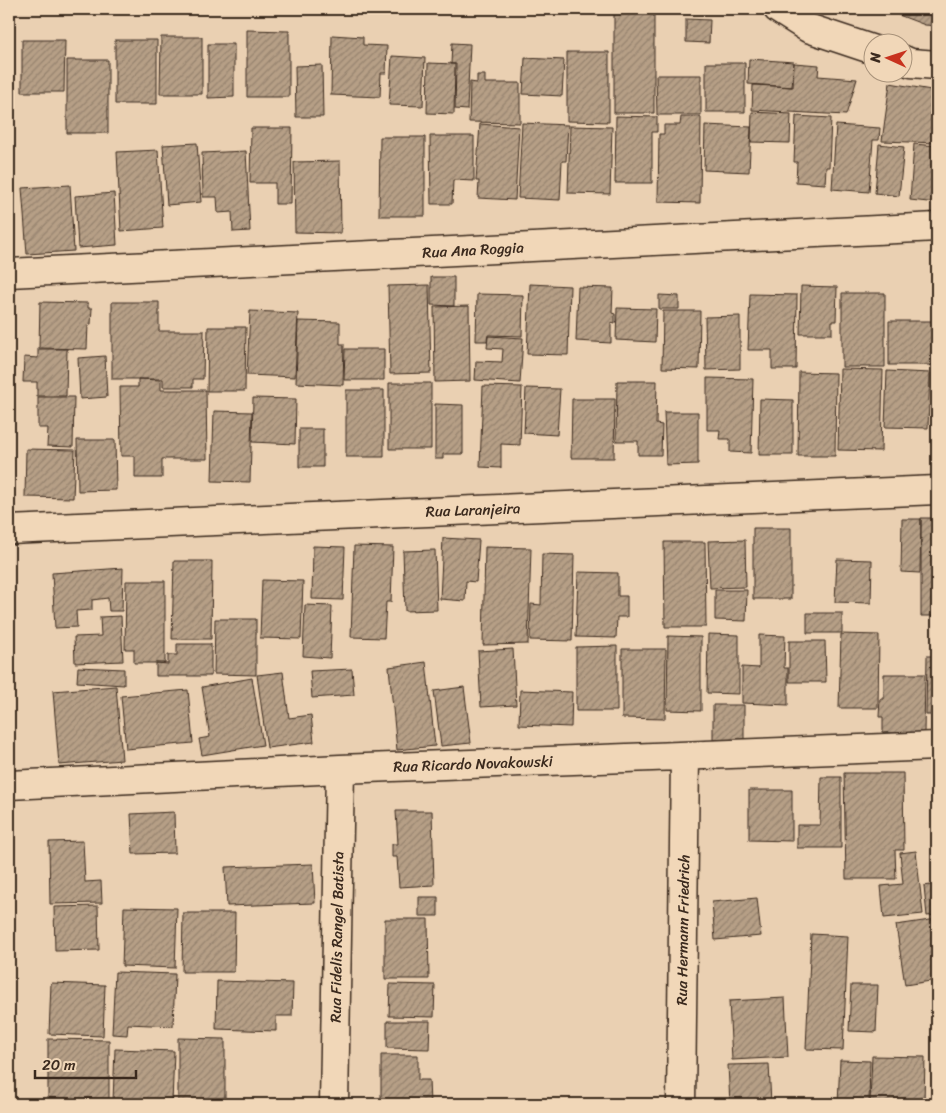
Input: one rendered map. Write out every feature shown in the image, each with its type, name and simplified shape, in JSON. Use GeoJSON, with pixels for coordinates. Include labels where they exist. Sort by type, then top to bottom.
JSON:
{"type":"FeatureCollection","features":[{"type":"Feature","properties":{"kind":"street"},"geometry":{"type":"LineString","coordinates":[[778,9],[808,28],[864,47]]}},
{"type":"Feature","properties":{"kind":"street"},"geometry":{"type":"LineString","coordinates":[[914,63],[937,64]]}},
{"type":"Feature","properties":{"kind":"street","name":"Rua Ana Roggia"},"geometry":{"type":"LineString","coordinates":[[9,272],[937,227]]}},
{"type":"Feature","properties":{"kind":"street","name":"Rua Laranjeira"},"geometry":{"type":"LineString","coordinates":[[9,530],[937,490]]}},
{"type":"Feature","properties":{"kind":"street","name":"Rua Ricardo Novakowski"},"geometry":{"type":"LineString","coordinates":[[9,785],[340,769],[937,746]]}},
{"type":"Feature","properties":{"kind":"street","name":"Rua Hermann Friedrich"},"geometry":{"type":"LineString","coordinates":[[681,1104],[684,756]]}},
{"type":"Feature","properties":{"kind":"street","name":"Rua Fidelis Rangel Batista"},"geometry":{"type":"LineString","coordinates":[[334,1104],[340,769]]}},
{"type":"Feature","properties":{"kind":"building"},"geometry":{"type":"Polygon","coordinates":[[[883,9],[937,9],[937,26],[925,25],[883,9]]]}},
{"type":"Feature","properties":{"kind":"building"},"geometry":{"type":"Polygon","coordinates":[[[614,13],[654,13],[654,113],[614,113],[614,13]]]}},
{"type":"Feature","properties":{"kind":"building"},"geometry":{"type":"Polygon","coordinates":[[[686,19],[710,20],[709,43],[686,42],[686,19]]]}},
{"type":"Feature","properties":{"kind":"building"},"geometry":{"type":"Polygon","coordinates":[[[247,30],[289,31],[289,97],[247,97],[247,30]]]}},
{"type":"Feature","properties":{"kind":"building"},"geometry":{"type":"Polygon","coordinates":[[[332,35],[363,37],[363,45],[387,46],[386,73],[381,73],[380,97],[331,95],[332,35]]]}},
{"type":"Feature","properties":{"kind":"building"},"geometry":{"type":"Polygon","coordinates":[[[161,37],[202,37],[202,94],[160,94],[161,37]]]}},
{"type":"Feature","properties":{"kind":"building"},"geometry":{"type":"Polygon","coordinates":[[[22,40],[65,40],[64,92],[22,92],[22,40]]]}},
{"type":"Feature","properties":{"kind":"building"},"geometry":{"type":"Polygon","coordinates":[[[115,40],[157,40],[157,104],[115,104],[115,40]]]}},
{"type":"Feature","properties":{"kind":"building"},"geometry":{"type":"Polygon","coordinates":[[[452,43],[470,44],[467,110],[455,109],[456,64],[451,64],[452,43]]]}},
{"type":"Feature","properties":{"kind":"building"},"geometry":{"type":"Polygon","coordinates":[[[208,44],[234,44],[234,97],[208,98],[208,44]]]}},
{"type":"Feature","properties":{"kind":"building"},"geometry":{"type":"Polygon","coordinates":[[[567,52],[609,52],[609,122],[567,121],[567,52]]]}},
{"type":"Feature","properties":{"kind":"building"},"geometry":{"type":"Polygon","coordinates":[[[392,56],[425,58],[423,106],[389,105],[392,56]]]}},
{"type":"Feature","properties":{"kind":"building"},"geometry":{"type":"Polygon","coordinates":[[[525,58],[564,60],[562,96],[523,94],[525,58]]]}},
{"type":"Feature","properties":{"kind":"building"},"geometry":{"type":"Polygon","coordinates":[[[749,59],[794,62],[792,87],[748,84],[749,59]]]}},
{"type":"Feature","properties":{"kind":"building"},"geometry":{"type":"Polygon","coordinates":[[[67,60],[108,60],[108,133],[67,133],[67,60]]]}},
{"type":"Feature","properties":{"kind":"building"},"geometry":{"type":"Polygon","coordinates":[[[428,63],[455,64],[454,114],[427,113],[428,63]]]}},
{"type":"Feature","properties":{"kind":"building"},"geometry":{"type":"Polygon","coordinates":[[[706,63],[745,63],[745,112],[706,112],[706,63]]]}},
{"type":"Feature","properties":{"kind":"building"},"geometry":{"type":"Polygon","coordinates":[[[794,63],[819,65],[818,76],[857,79],[846,115],[752,110],[753,85],[793,87],[794,63]]]}},
{"type":"Feature","properties":{"kind":"building"},"geometry":{"type":"Polygon","coordinates":[[[322,65],[323,117],[296,117],[295,66],[322,65]]]}},
{"type":"Feature","properties":{"kind":"building"},"geometry":{"type":"Polygon","coordinates":[[[477,75],[485,75],[485,83],[520,83],[520,123],[469,122],[470,82],[477,83],[477,75]]]}},
{"type":"Feature","properties":{"kind":"building"},"geometry":{"type":"Polygon","coordinates":[[[656,75],[701,75],[701,115],[657,115],[656,75]]]}},
{"type":"Feature","properties":{"kind":"building"},"geometry":{"type":"Polygon","coordinates":[[[890,83],[937,91],[937,143],[882,141],[890,83]]]}},
{"type":"Feature","properties":{"kind":"building"},"geometry":{"type":"Polygon","coordinates":[[[752,112],[791,114],[790,143],[751,142],[752,112]]]}},
{"type":"Feature","properties":{"kind":"building"},"geometry":{"type":"Polygon","coordinates":[[[616,116],[657,117],[657,132],[652,132],[652,183],[615,183],[616,116]]]}},
{"type":"Feature","properties":{"kind":"building"},"geometry":{"type":"Polygon","coordinates":[[[796,116],[831,118],[829,167],[826,167],[825,184],[796,182],[797,162],[794,162],[796,116]]]}},
{"type":"Feature","properties":{"kind":"building"},"geometry":{"type":"Polygon","coordinates":[[[681,117],[701,117],[700,203],[658,202],[659,134],[664,134],[664,125],[680,125],[681,117]]]}},
{"type":"Feature","properties":{"kind":"building"},"geometry":{"type":"Polygon","coordinates":[[[522,123],[568,125],[566,161],[562,161],[560,200],[518,198],[522,123]]]}},
{"type":"Feature","properties":{"kind":"building"},"geometry":{"type":"Polygon","coordinates":[[[480,124],[519,127],[515,200],[478,198],[479,181],[476,181],[480,124]]]}},
{"type":"Feature","properties":{"kind":"building"},"geometry":{"type":"Polygon","coordinates":[[[705,125],[751,127],[749,172],[704,170],[705,125]]]}},
{"type":"Feature","properties":{"kind":"building"},"geometry":{"type":"Polygon","coordinates":[[[836,125],[880,128],[879,140],[873,140],[869,192],[832,189],[836,125]]]}},
{"type":"Feature","properties":{"kind":"building"},"geometry":{"type":"Polygon","coordinates":[[[570,126],[612,127],[610,194],[568,193],[570,126]]]}},
{"type":"Feature","properties":{"kind":"building"},"geometry":{"type":"Polygon","coordinates":[[[251,128],[292,128],[291,204],[275,204],[275,183],[250,183],[251,128]]]}},
{"type":"Feature","properties":{"kind":"building"},"geometry":{"type":"Polygon","coordinates":[[[430,136],[474,136],[474,181],[453,180],[452,204],[431,204],[430,136]]]}},
{"type":"Feature","properties":{"kind":"building"},"geometry":{"type":"Polygon","coordinates":[[[380,137],[425,137],[425,216],[379,216],[380,137]]]}},
{"type":"Feature","properties":{"kind":"building"},"geometry":{"type":"Polygon","coordinates":[[[197,143],[201,202],[167,205],[163,145],[197,143]]]}},
{"type":"Feature","properties":{"kind":"building"},"geometry":{"type":"Polygon","coordinates":[[[879,144],[904,147],[899,196],[875,193],[879,144]]]}},
{"type":"Feature","properties":{"kind":"building"},"geometry":{"type":"Polygon","coordinates":[[[914,144],[937,146],[937,203],[910,200],[914,144]]]}},
{"type":"Feature","properties":{"kind":"building"},"geometry":{"type":"Polygon","coordinates":[[[158,150],[163,228],[121,231],[117,152],[158,150]]]}},
{"type":"Feature","properties":{"kind":"building"},"geometry":{"type":"Polygon","coordinates":[[[246,151],[250,231],[233,232],[232,212],[218,213],[217,197],[203,197],[202,153],[246,151]]]}},
{"type":"Feature","properties":{"kind":"building"},"geometry":{"type":"Polygon","coordinates":[[[340,161],[341,233],[295,232],[294,162],[340,161]]]}},
{"type":"Feature","properties":{"kind":"building"},"geometry":{"type":"Polygon","coordinates":[[[70,185],[74,251],[27,254],[22,188],[70,185]]]}},
{"type":"Feature","properties":{"kind":"building"},"geometry":{"type":"Polygon","coordinates":[[[114,193],[117,245],[78,248],[75,196],[114,193]]]}},
{"type":"Feature","properties":{"kind":"building"},"geometry":{"type":"Polygon","coordinates":[[[431,277],[454,277],[454,306],[431,305],[431,277]]]}},
{"type":"Feature","properties":{"kind":"building"},"geometry":{"type":"Polygon","coordinates":[[[530,284],[570,286],[568,355],[527,354],[530,284]]]}},
{"type":"Feature","properties":{"kind":"building"},"geometry":{"type":"Polygon","coordinates":[[[429,285],[431,373],[390,374],[388,286],[429,285]]]}},
{"type":"Feature","properties":{"kind":"building"},"geometry":{"type":"Polygon","coordinates":[[[801,286],[837,287],[836,321],[832,321],[832,334],[800,334],[801,286]]]}},
{"type":"Feature","properties":{"kind":"building"},"geometry":{"type":"Polygon","coordinates":[[[578,287],[613,288],[612,313],[615,314],[615,323],[611,322],[611,343],[576,341],[578,287]]]}},
{"type":"Feature","properties":{"kind":"building"},"geometry":{"type":"Polygon","coordinates":[[[842,293],[885,293],[885,367],[842,367],[842,293]]]}},
{"type":"Feature","properties":{"kind":"building"},"geometry":{"type":"Polygon","coordinates":[[[477,294],[523,295],[522,336],[488,335],[487,341],[476,341],[477,294]]]}},
{"type":"Feature","properties":{"kind":"building"},"geometry":{"type":"Polygon","coordinates":[[[750,294],[797,295],[796,369],[772,369],[772,350],[748,350],[750,294]]]}},
{"type":"Feature","properties":{"kind":"building"},"geometry":{"type":"Polygon","coordinates":[[[659,295],[679,296],[679,309],[659,309],[659,295]]]}},
{"type":"Feature","properties":{"kind":"building"},"geometry":{"type":"Polygon","coordinates":[[[40,302],[88,303],[88,308],[92,308],[91,324],[88,324],[87,349],[39,348],[40,302]]]}},
{"type":"Feature","properties":{"kind":"building"},"geometry":{"type":"Polygon","coordinates":[[[112,302],[159,302],[159,331],[204,331],[203,379],[193,379],[193,387],[163,387],[163,379],[112,379],[112,302]]]}},
{"type":"Feature","properties":{"kind":"building"},"geometry":{"type":"Polygon","coordinates":[[[469,306],[470,381],[435,382],[434,307],[469,306]]]}},
{"type":"Feature","properties":{"kind":"building"},"geometry":{"type":"Polygon","coordinates":[[[617,308],[656,309],[655,342],[616,340],[617,308]]]}},
{"type":"Feature","properties":{"kind":"building"},"geometry":{"type":"Polygon","coordinates":[[[250,311],[298,313],[295,377],[247,375],[250,311]]]}},
{"type":"Feature","properties":{"kind":"building"},"geometry":{"type":"Polygon","coordinates":[[[663,311],[700,311],[699,369],[662,368],[663,311]]]}},
{"type":"Feature","properties":{"kind":"building"},"geometry":{"type":"Polygon","coordinates":[[[740,316],[740,369],[706,370],[705,317],[740,316]]]}},
{"type":"Feature","properties":{"kind":"building"},"geometry":{"type":"Polygon","coordinates":[[[298,321],[340,322],[340,344],[344,344],[343,385],[296,383],[298,321]]]}},
{"type":"Feature","properties":{"kind":"building"},"geometry":{"type":"Polygon","coordinates":[[[889,321],[934,321],[934,365],[889,365],[889,321]]]}},
{"type":"Feature","properties":{"kind":"building"},"geometry":{"type":"Polygon","coordinates":[[[208,327],[246,327],[245,391],[207,391],[208,327]]]}},
{"type":"Feature","properties":{"kind":"building"},"geometry":{"type":"Polygon","coordinates":[[[488,336],[523,338],[520,383],[475,380],[476,361],[502,362],[503,349],[487,348],[488,336]]]}},
{"type":"Feature","properties":{"kind":"building"},"geometry":{"type":"Polygon","coordinates":[[[38,349],[67,349],[66,396],[37,396],[37,382],[23,382],[24,357],[38,358],[38,349]]]}},
{"type":"Feature","properties":{"kind":"building"},"geometry":{"type":"Polygon","coordinates":[[[345,349],[384,349],[384,380],[344,380],[345,349]]]}},
{"type":"Feature","properties":{"kind":"building"},"geometry":{"type":"Polygon","coordinates":[[[105,356],[107,397],[80,399],[78,358],[105,356]]]}},
{"type":"Feature","properties":{"kind":"building"},"geometry":{"type":"Polygon","coordinates":[[[840,369],[883,370],[881,451],[838,450],[840,369]]]}},
{"type":"Feature","properties":{"kind":"building"},"geometry":{"type":"Polygon","coordinates":[[[887,371],[930,373],[928,428],[885,427],[887,371]]]}},
{"type":"Feature","properties":{"kind":"building"},"geometry":{"type":"Polygon","coordinates":[[[799,372],[836,373],[835,456],[798,456],[799,372]]]}},
{"type":"Feature","properties":{"kind":"building"},"geometry":{"type":"Polygon","coordinates":[[[707,378],[753,379],[751,453],[730,452],[730,439],[719,439],[720,430],[707,430],[707,378]]]}},
{"type":"Feature","properties":{"kind":"building"},"geometry":{"type":"Polygon","coordinates":[[[138,379],[161,380],[161,390],[206,390],[207,459],[162,459],[162,478],[135,478],[135,456],[121,456],[120,387],[138,387],[138,379]]]}},
{"type":"Feature","properties":{"kind":"building"},"geometry":{"type":"Polygon","coordinates":[[[617,381],[657,381],[656,424],[662,425],[661,455],[638,455],[638,441],[616,441],[617,381]]]}},
{"type":"Feature","properties":{"kind":"building"},"geometry":{"type":"Polygon","coordinates":[[[389,383],[431,383],[431,449],[389,449],[389,383]]]}},
{"type":"Feature","properties":{"kind":"building"},"geometry":{"type":"Polygon","coordinates":[[[934,383],[937,383],[937,404],[933,404],[934,383]]]}},
{"type":"Feature","properties":{"kind":"building"},"geometry":{"type":"Polygon","coordinates":[[[483,386],[522,387],[520,445],[501,444],[501,468],[480,467],[483,386]]]}},
{"type":"Feature","properties":{"kind":"building"},"geometry":{"type":"Polygon","coordinates":[[[526,388],[560,389],[557,435],[524,433],[526,388]]]}},
{"type":"Feature","properties":{"kind":"building"},"geometry":{"type":"Polygon","coordinates":[[[346,390],[384,390],[384,457],[346,457],[346,390]]]}},
{"type":"Feature","properties":{"kind":"building"},"geometry":{"type":"Polygon","coordinates":[[[38,397],[74,397],[73,447],[47,446],[48,428],[38,428],[38,397]]]}},
{"type":"Feature","properties":{"kind":"building"},"geometry":{"type":"Polygon","coordinates":[[[253,398],[296,399],[295,444],[252,442],[253,398]]]}},
{"type":"Feature","properties":{"kind":"building"},"geometry":{"type":"Polygon","coordinates":[[[572,399],[615,399],[614,458],[571,458],[572,399]]]}},
{"type":"Feature","properties":{"kind":"building"},"geometry":{"type":"Polygon","coordinates":[[[760,399],[793,400],[793,455],[759,455],[760,399]]]}},
{"type":"Feature","properties":{"kind":"building"},"geometry":{"type":"Polygon","coordinates":[[[435,404],[463,405],[463,454],[443,454],[443,459],[435,459],[435,404]]]}},
{"type":"Feature","properties":{"kind":"building"},"geometry":{"type":"Polygon","coordinates":[[[935,406],[937,406],[937,458],[936,458],[935,406]]]}},
{"type":"Feature","properties":{"kind":"building"},"geometry":{"type":"Polygon","coordinates":[[[214,411],[252,412],[250,482],[212,481],[214,411]]]}},
{"type":"Feature","properties":{"kind":"building"},"geometry":{"type":"Polygon","coordinates":[[[664,412],[698,412],[698,464],[666,465],[664,412]]]}},
{"type":"Feature","properties":{"kind":"building"},"geometry":{"type":"Polygon","coordinates":[[[299,429],[323,429],[323,467],[299,467],[299,429]]]}},
{"type":"Feature","properties":{"kind":"building"},"geometry":{"type":"Polygon","coordinates":[[[77,440],[115,440],[116,490],[78,491],[77,440]]]}},
{"type":"Feature","properties":{"kind":"building"},"geometry":{"type":"Polygon","coordinates":[[[26,449],[75,450],[73,498],[25,497],[26,449]]]}},
{"type":"Feature","properties":{"kind":"building"},"geometry":{"type":"Polygon","coordinates":[[[921,518],[937,518],[937,616],[921,616],[921,518]]]}},
{"type":"Feature","properties":{"kind":"building"},"geometry":{"type":"Polygon","coordinates":[[[902,519],[921,519],[920,573],[901,572],[902,519]]]}},
{"type":"Feature","properties":{"kind":"building"},"geometry":{"type":"Polygon","coordinates":[[[753,528],[791,528],[791,599],[753,599],[753,528]]]}},
{"type":"Feature","properties":{"kind":"building"},"geometry":{"type":"Polygon","coordinates":[[[443,538],[479,540],[476,582],[466,581],[465,601],[440,599],[443,538]]]}},
{"type":"Feature","properties":{"kind":"building"},"geometry":{"type":"Polygon","coordinates":[[[745,540],[746,587],[710,588],[708,541],[745,540]]]}},
{"type":"Feature","properties":{"kind":"building"},"geometry":{"type":"Polygon","coordinates":[[[664,542],[705,542],[706,627],[665,627],[664,542]]]}},
{"type":"Feature","properties":{"kind":"building"},"geometry":{"type":"Polygon","coordinates":[[[313,546],[345,547],[343,600],[312,599],[313,546]]]}},
{"type":"Feature","properties":{"kind":"building"},"geometry":{"type":"Polygon","coordinates":[[[354,546],[393,547],[391,602],[386,602],[384,638],[351,637],[354,546]]]}},
{"type":"Feature","properties":{"kind":"building"},"geometry":{"type":"Polygon","coordinates":[[[485,547],[531,548],[528,644],[483,645],[485,547]]]}},
{"type":"Feature","properties":{"kind":"building"},"geometry":{"type":"Polygon","coordinates":[[[435,550],[437,610],[405,611],[403,551],[435,550]]]}},
{"type":"Feature","properties":{"kind":"building"},"geometry":{"type":"Polygon","coordinates":[[[542,554],[574,555],[572,641],[530,640],[531,604],[541,605],[542,554]]]}},
{"type":"Feature","properties":{"kind":"building"},"geometry":{"type":"Polygon","coordinates":[[[837,559],[872,560],[871,603],[835,602],[837,559]]]}},
{"type":"Feature","properties":{"kind":"building"},"geometry":{"type":"Polygon","coordinates":[[[174,561],[212,561],[211,639],[172,639],[174,561]]]}},
{"type":"Feature","properties":{"kind":"building"},"geometry":{"type":"Polygon","coordinates":[[[123,568],[122,611],[109,611],[108,598],[92,600],[92,610],[76,611],[77,627],[55,628],[52,573],[123,568]]]}},
{"type":"Feature","properties":{"kind":"building"},"geometry":{"type":"Polygon","coordinates":[[[578,572],[618,573],[618,596],[627,596],[627,617],[617,617],[616,638],[576,637],[578,572]]]}},
{"type":"Feature","properties":{"kind":"building"},"geometry":{"type":"Polygon","coordinates":[[[262,580],[303,581],[301,639],[260,638],[262,580]]]}},
{"type":"Feature","properties":{"kind":"building"},"geometry":{"type":"Polygon","coordinates":[[[126,581],[165,581],[165,663],[134,663],[134,649],[125,649],[126,581]]]}},
{"type":"Feature","properties":{"kind":"building"},"geometry":{"type":"Polygon","coordinates":[[[715,590],[747,590],[746,621],[715,620],[715,590]]]}},
{"type":"Feature","properties":{"kind":"building"},"geometry":{"type":"Polygon","coordinates":[[[305,605],[332,606],[330,658],[303,656],[305,605]]]}},
{"type":"Feature","properties":{"kind":"building"},"geometry":{"type":"Polygon","coordinates":[[[807,613],[842,613],[842,633],[807,633],[807,613]]]}},
{"type":"Feature","properties":{"kind":"building"},"geometry":{"type":"Polygon","coordinates":[[[121,616],[123,661],[75,663],[74,637],[101,636],[100,617],[121,616]]]}},
{"type":"Feature","properties":{"kind":"building"},"geometry":{"type":"Polygon","coordinates":[[[215,619],[256,619],[256,675],[214,674],[215,619]]]}},
{"type":"Feature","properties":{"kind":"building"},"geometry":{"type":"Polygon","coordinates":[[[708,634],[739,635],[739,694],[707,693],[708,634]]]}},
{"type":"Feature","properties":{"kind":"building"},"geometry":{"type":"Polygon","coordinates":[[[841,634],[879,635],[878,708],[839,708],[841,634]]]}},
{"type":"Feature","properties":{"kind":"building"},"geometry":{"type":"Polygon","coordinates":[[[759,635],[785,636],[784,668],[788,668],[788,705],[742,703],[742,667],[759,668],[759,635]]]}},
{"type":"Feature","properties":{"kind":"building"},"geometry":{"type":"Polygon","coordinates":[[[668,636],[701,637],[701,711],[667,710],[668,636]]]}},
{"type":"Feature","properties":{"kind":"building"},"geometry":{"type":"Polygon","coordinates":[[[789,641],[825,641],[826,682],[789,682],[789,641]]]}},
{"type":"Feature","properties":{"kind":"building"},"geometry":{"type":"Polygon","coordinates":[[[177,644],[211,644],[211,676],[156,676],[156,663],[168,664],[168,655],[177,655],[177,644]]]}},
{"type":"Feature","properties":{"kind":"building"},"geometry":{"type":"Polygon","coordinates":[[[617,646],[617,711],[576,711],[576,647],[617,646]]]}},
{"type":"Feature","properties":{"kind":"building"},"geometry":{"type":"Polygon","coordinates":[[[513,649],[516,705],[481,707],[478,651],[513,649]]]}},
{"type":"Feature","properties":{"kind":"building"},"geometry":{"type":"Polygon","coordinates":[[[622,649],[666,649],[665,719],[622,718],[622,649]]]}},
{"type":"Feature","properties":{"kind":"building"},"geometry":{"type":"Polygon","coordinates":[[[927,656],[937,656],[937,715],[926,715],[927,656]]]}},
{"type":"Feature","properties":{"kind":"building"},"geometry":{"type":"Polygon","coordinates":[[[426,662],[435,746],[397,750],[389,667],[426,662]]]}},
{"type":"Feature","properties":{"kind":"building"},"geometry":{"type":"Polygon","coordinates":[[[78,667],[124,669],[124,685],[77,682],[78,667]]]}},
{"type":"Feature","properties":{"kind":"building"},"geometry":{"type":"Polygon","coordinates":[[[352,669],[354,695],[312,698],[310,671],[352,669]]]}},
{"type":"Feature","properties":{"kind":"building"},"geometry":{"type":"Polygon","coordinates":[[[283,672],[289,718],[311,715],[314,742],[267,748],[257,675],[283,672]]]}},
{"type":"Feature","properties":{"kind":"building"},"geometry":{"type":"Polygon","coordinates":[[[884,674],[925,674],[924,733],[883,733],[883,717],[879,717],[880,699],[884,699],[884,674]]]}},
{"type":"Feature","properties":{"kind":"building"},"geometry":{"type":"Polygon","coordinates":[[[252,678],[263,745],[202,755],[199,739],[210,737],[202,687],[252,678]]]}},
{"type":"Feature","properties":{"kind":"building"},"geometry":{"type":"Polygon","coordinates":[[[116,686],[122,760],[59,765],[53,691],[116,686]]]}},
{"type":"Feature","properties":{"kind":"building"},"geometry":{"type":"Polygon","coordinates":[[[464,687],[471,743],[441,746],[434,691],[464,687]]]}},
{"type":"Feature","properties":{"kind":"building"},"geometry":{"type":"Polygon","coordinates":[[[188,690],[193,743],[126,749],[121,696],[188,690]]]}},
{"type":"Feature","properties":{"kind":"building"},"geometry":{"type":"Polygon","coordinates":[[[520,690],[572,692],[571,727],[519,725],[520,690]]]}},
{"type":"Feature","properties":{"kind":"building"},"geometry":{"type":"Polygon","coordinates":[[[713,705],[744,705],[744,740],[713,740],[713,705]]]}},
{"type":"Feature","properties":{"kind":"building"},"geometry":{"type":"Polygon","coordinates":[[[844,773],[903,773],[904,850],[895,850],[896,879],[846,879],[844,773]]]}},
{"type":"Feature","properties":{"kind":"building"},"geometry":{"type":"Polygon","coordinates":[[[821,777],[841,777],[841,848],[797,848],[797,825],[820,825],[821,777]]]}},
{"type":"Feature","properties":{"kind":"building"},"geometry":{"type":"Polygon","coordinates":[[[749,790],[792,790],[792,841],[749,840],[749,790]]]}},
{"type":"Feature","properties":{"kind":"building"},"geometry":{"type":"Polygon","coordinates":[[[396,811],[432,811],[434,885],[399,887],[397,857],[392,857],[392,844],[398,844],[396,811]]]}},
{"type":"Feature","properties":{"kind":"building"},"geometry":{"type":"Polygon","coordinates":[[[174,812],[175,853],[133,854],[131,814],[174,812]]]}},
{"type":"Feature","properties":{"kind":"building"},"geometry":{"type":"Polygon","coordinates":[[[83,841],[85,882],[101,881],[102,903],[50,904],[49,842],[83,841]]]}},
{"type":"Feature","properties":{"kind":"building"},"geometry":{"type":"Polygon","coordinates":[[[916,851],[923,914],[884,918],[881,886],[903,884],[900,853],[916,851]]]}},
{"type":"Feature","properties":{"kind":"building"},"geometry":{"type":"Polygon","coordinates":[[[313,864],[315,903],[227,906],[225,867],[313,864]]]}},
{"type":"Feature","properties":{"kind":"building"},"geometry":{"type":"Polygon","coordinates":[[[937,884],[937,915],[927,916],[924,886],[937,884]]]}},
{"type":"Feature","properties":{"kind":"building"},"geometry":{"type":"Polygon","coordinates":[[[419,897],[438,897],[438,916],[419,916],[419,897]]]}},
{"type":"Feature","properties":{"kind":"building"},"geometry":{"type":"Polygon","coordinates":[[[757,898],[761,936],[715,940],[712,902],[757,898]]]}},
{"type":"Feature","properties":{"kind":"building"},"geometry":{"type":"Polygon","coordinates":[[[98,906],[99,950],[55,951],[54,907],[98,906]]]}},
{"type":"Feature","properties":{"kind":"building"},"geometry":{"type":"Polygon","coordinates":[[[124,907],[177,908],[175,968],[122,966],[124,907]]]}},
{"type":"Feature","properties":{"kind":"building"},"geometry":{"type":"Polygon","coordinates":[[[183,913],[235,913],[234,972],[182,972],[183,913]]]}},
{"type":"Feature","properties":{"kind":"building"},"geometry":{"type":"Polygon","coordinates":[[[385,919],[428,919],[429,979],[385,979],[385,919]]]}},
{"type":"Feature","properties":{"kind":"building"},"geometry":{"type":"Polygon","coordinates":[[[937,919],[937,980],[905,985],[896,925],[937,919]]]}},
{"type":"Feature","properties":{"kind":"building"},"geometry":{"type":"Polygon","coordinates":[[[811,934],[848,936],[843,1050],[806,1049],[811,934]]]}},
{"type":"Feature","properties":{"kind":"building"},"geometry":{"type":"Polygon","coordinates":[[[115,972],[175,974],[173,1026],[128,1024],[127,1035],[112,1034],[115,972]]]}},
{"type":"Feature","properties":{"kind":"building"},"geometry":{"type":"Polygon","coordinates":[[[217,981],[293,983],[292,1016],[276,1016],[276,1031],[216,1029],[217,981]]]}},
{"type":"Feature","properties":{"kind":"building"},"geometry":{"type":"Polygon","coordinates":[[[51,983],[105,985],[103,1036],[49,1034],[51,983]]]}},
{"type":"Feature","properties":{"kind":"building"},"geometry":{"type":"Polygon","coordinates":[[[390,984],[435,985],[434,1017],[389,1016],[390,984]]]}},
{"type":"Feature","properties":{"kind":"building"},"geometry":{"type":"Polygon","coordinates":[[[851,985],[878,985],[876,1032],[849,1031],[851,985]]]}},
{"type":"Feature","properties":{"kind":"building"},"geometry":{"type":"Polygon","coordinates":[[[785,998],[788,1057],[732,1060],[729,1001],[785,998]]]}},
{"type":"Feature","properties":{"kind":"building"},"geometry":{"type":"Polygon","coordinates":[[[387,1021],[430,1021],[429,1049],[387,1048],[387,1021]]]}},
{"type":"Feature","properties":{"kind":"building"},"geometry":{"type":"Polygon","coordinates":[[[178,1038],[225,1039],[225,1103],[178,1103],[178,1038]]]}},
{"type":"Feature","properties":{"kind":"building"},"geometry":{"type":"Polygon","coordinates":[[[48,1039],[109,1040],[109,1099],[48,1098],[48,1039]]]}},
{"type":"Feature","properties":{"kind":"building"},"geometry":{"type":"Polygon","coordinates":[[[115,1049],[174,1051],[172,1104],[113,1101],[115,1049]]]}},
{"type":"Feature","properties":{"kind":"building"},"geometry":{"type":"Polygon","coordinates":[[[381,1055],[418,1055],[418,1080],[429,1080],[430,1104],[381,1104],[381,1055]]]}},
{"type":"Feature","properties":{"kind":"building"},"geometry":{"type":"Polygon","coordinates":[[[872,1056],[925,1057],[924,1104],[870,1104],[872,1056]]]}},
{"type":"Feature","properties":{"kind":"building"},"geometry":{"type":"Polygon","coordinates":[[[840,1060],[870,1061],[869,1104],[838,1104],[840,1060]]]}},
{"type":"Feature","properties":{"kind":"building"},"geometry":{"type":"Polygon","coordinates":[[[769,1064],[771,1104],[730,1104],[728,1065],[769,1064]]]}}]}
